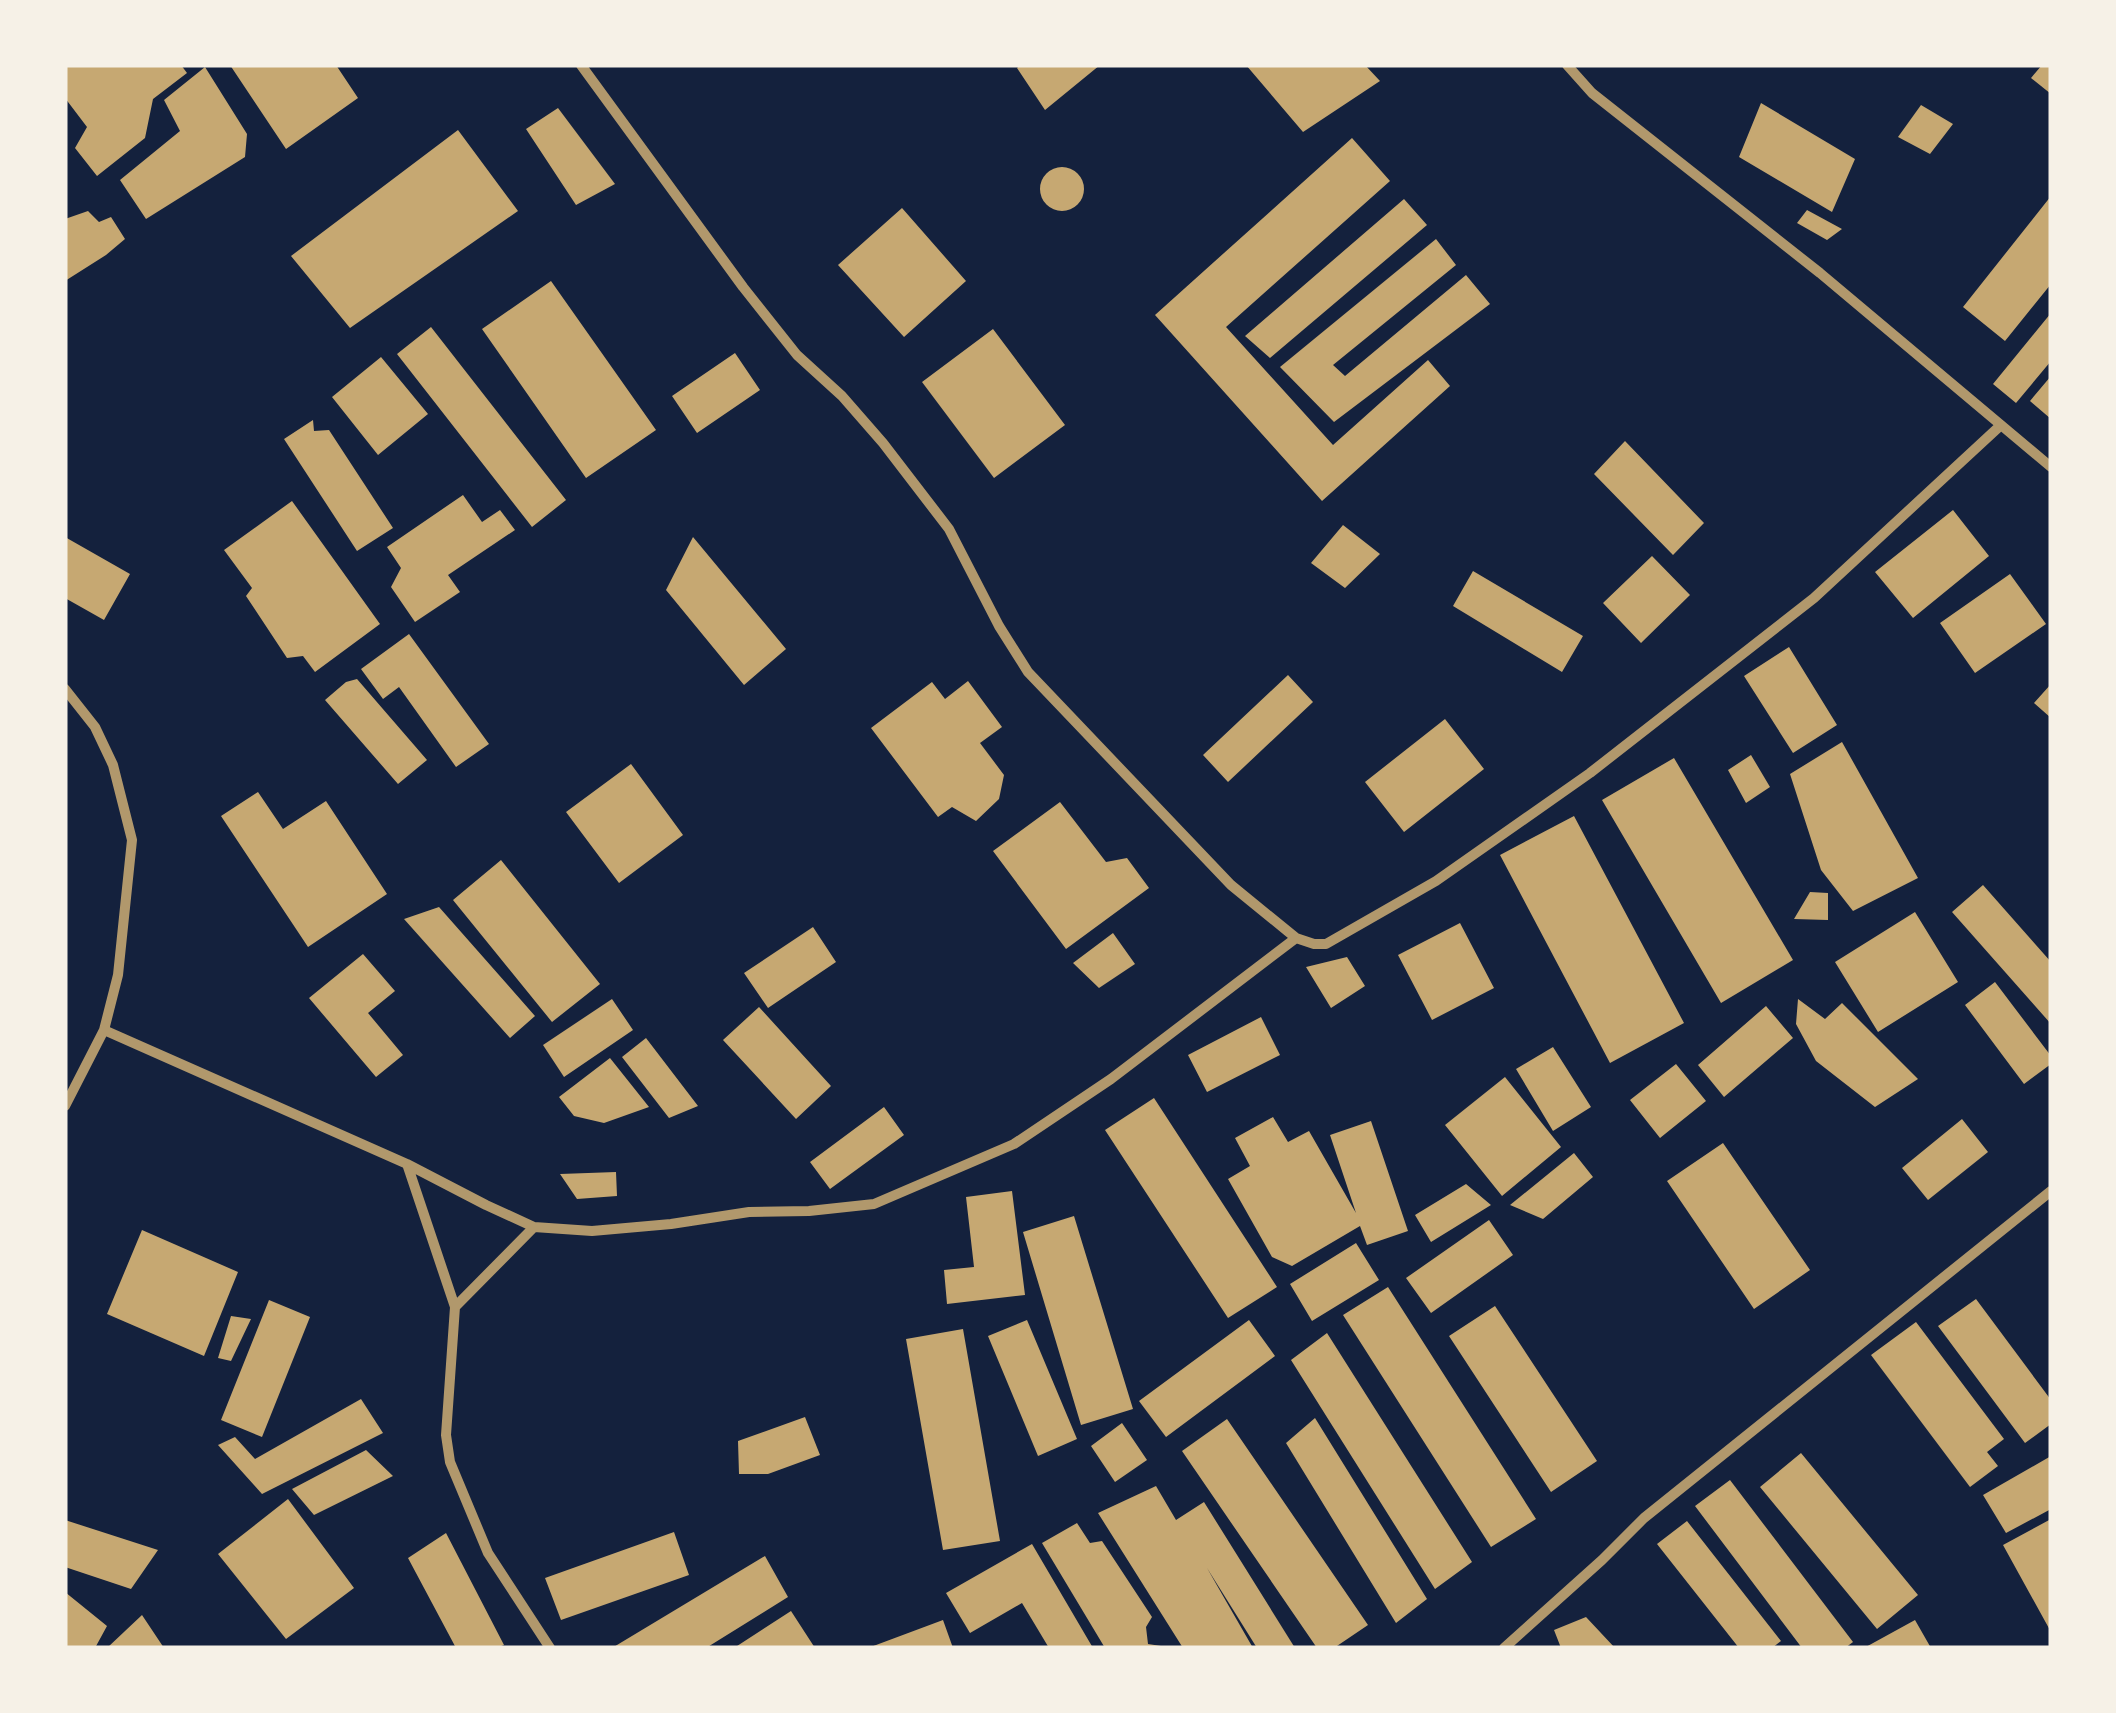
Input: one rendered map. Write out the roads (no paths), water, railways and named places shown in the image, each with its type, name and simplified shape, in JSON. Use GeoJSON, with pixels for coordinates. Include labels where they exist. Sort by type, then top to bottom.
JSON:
{"type":"FeatureCollection","features":[{"type":"Feature","properties":{"kind":"street"},"geometry":{"type":"LineString","coordinates":[[581,65],[797,355],[842,396],[883,442],[949,529],[998,626],[1028,672],[1231,885],[1296,938],[1314,944],[1326,944],[1436,881],[1590,774],[1814,598],[2002,425]]}},
{"type":"Feature","properties":{"kind":"street"},"geometry":{"type":"LineString","coordinates":[[1567,65],[1592,93],[1820,272],[2051,467]]}},
{"type":"Feature","properties":{"kind":"street"},"geometry":{"type":"LineString","coordinates":[[65,689],[95,727],[113,765],[132,840],[118,975],[104,1030],[65,1106]]}},
{"type":"Feature","properties":{"kind":"street"},"geometry":{"type":"LineString","coordinates":[[104,1030],[407,1164],[534,1226],[592,1231],[749,1212],[809,1212],[874,1204],[1014,1144],[1111,1079],[1296,938]]}},
{"type":"Feature","properties":{"kind":"street"},"geometry":{"type":"LineString","coordinates":[[407,1164],[456,1307],[446,1435],[450,1462],[488,1554],[550,1648]]}},
{"type":"Feature","properties":{"kind":"street"},"geometry":{"type":"LineString","coordinates":[[1504,1648],[1644,1518],[2051,1191]]}},
{"type":"Feature","properties":{"kind":"street"},"geometry":{"type":"LineString","coordinates":[[456,1307],[534,1226]]}}]}
